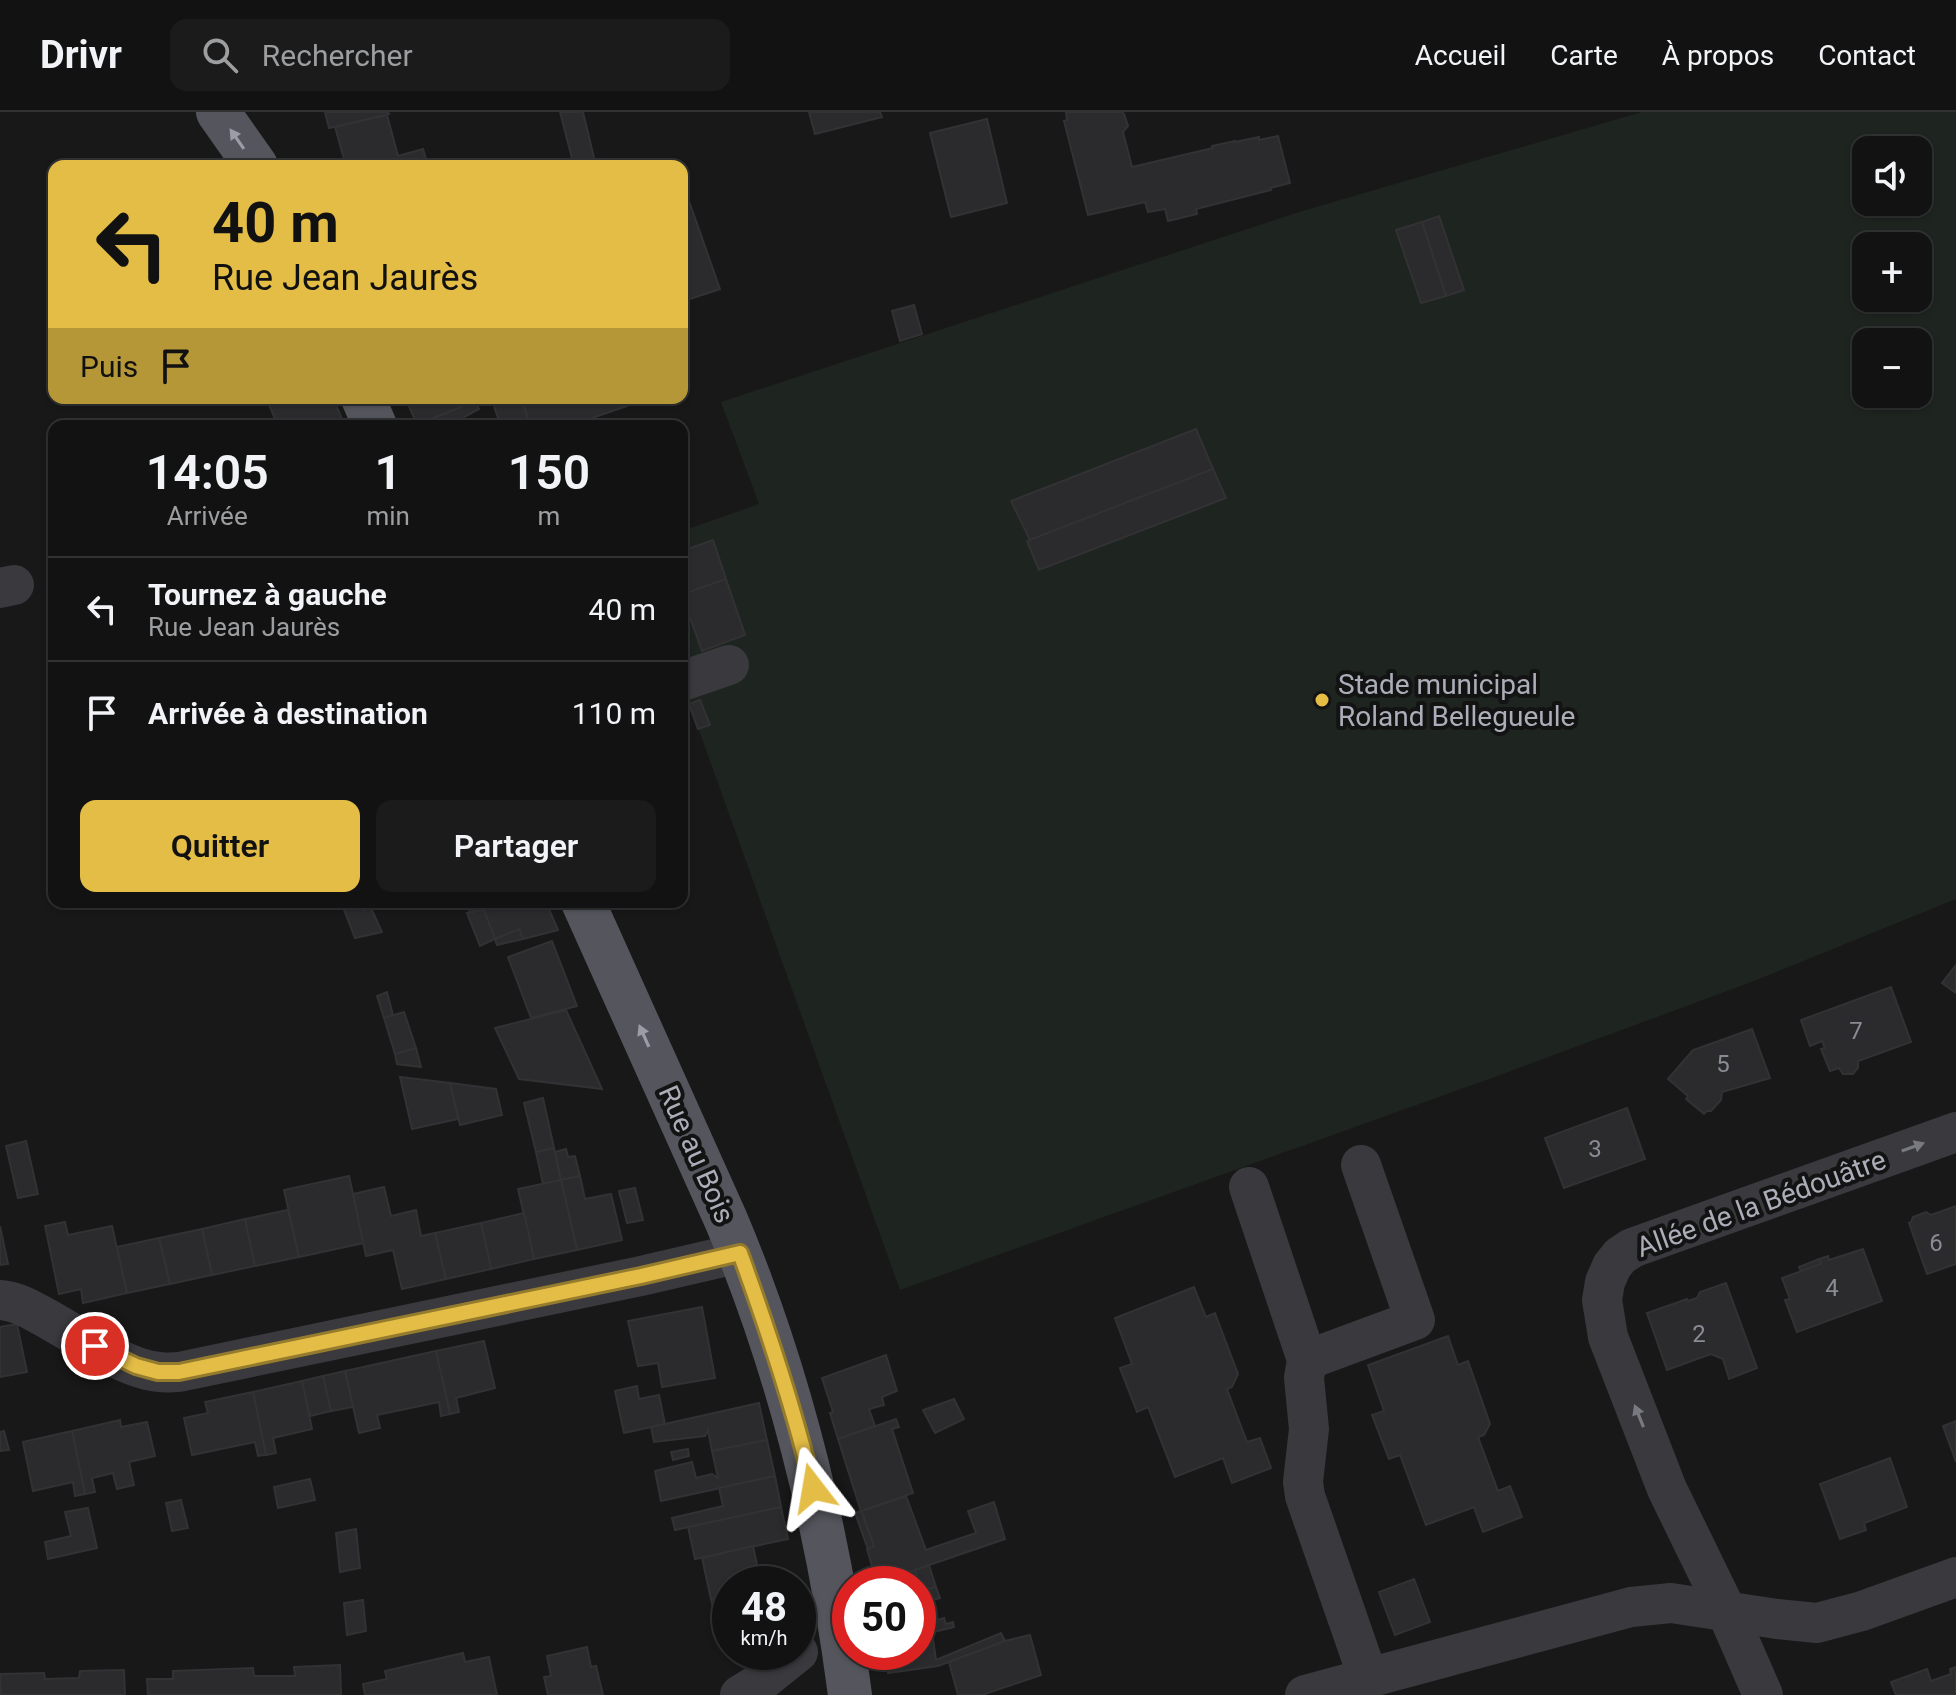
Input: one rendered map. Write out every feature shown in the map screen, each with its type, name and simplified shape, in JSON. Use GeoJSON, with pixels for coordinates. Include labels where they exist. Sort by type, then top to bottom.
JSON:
{"type":"FeatureCollection","features":[{"type":"Feature","properties":{"kind":"main road"},"geometry":{"type":"LineString","coordinates":[[218,112],[252,160]]}},
{"type":"Feature","properties":{"kind":"main road","name":"Rue au Bois"},"geometry":{"type":"LineString","coordinates":[[586,908],[740,1253],[804,1451],[832,1580]]}},
{"type":"Feature","properties":{"kind":"main road","name":"Rue au Bois"},"geometry":{"type":"LineString","coordinates":[[847,1670],[850,1695]]}},
{"type":"Feature","properties":{"kind":"street"},"geometry":{"type":"LineString","coordinates":[[688,679],[729,665]]}},
{"type":"Feature","properties":{"kind":"street","name":"Allée de la Bédouâtre"},"geometry":{"type":"LineString","coordinates":[[1763,1695],[1667,1489],[1608,1337],[1602,1300],[1605,1282],[1612,1266],[1632,1248],[1956,1132]]}},
{"type":"Feature","properties":{"kind":"street"},"geometry":{"type":"LineString","coordinates":[[1307,1360],[1415,1320],[1361,1165]]}},
{"type":"Feature","properties":{"kind":"street"},"geometry":{"type":"LineString","coordinates":[[1249,1187],[1307,1360],[1304,1378],[1309,1429],[1303,1463],[1305,1496],[1368,1677]]}},
{"type":"Feature","properties":{"kind":"street"},"geometry":{"type":"LineString","coordinates":[[0,1300],[29,1308],[136,1366],[158,1372],[179,1372],[740,1253]]}},
{"type":"Feature","properties":{"kind":"street"},"geometry":{"type":"LineString","coordinates":[[1305,1695],[1651,1603],[1817,1623],[1862,1611],[1956,1577]]}},
{"type":"Feature","properties":{"kind":"street"},"geometry":{"type":"LineString","coordinates":[[740,1695],[776,1670]]}},
{"type":"Feature","properties":{"kind":"shaded area","name":"Stade municipal Roland Bellegueule"},"geometry":{"type":"Polygon","coordinates":[[[1642,112],[1956,112],[1956,899],[1754,981],[900,1290],[688,700],[688,529],[759,504],[721,402],[1299,212],[1642,112]]]}},
{"type":"Feature","properties":{"kind":"building"},"geometry":{"type":"Polygon","coordinates":[[[325,112],[388,112],[389,114],[329,128],[325,112]]]}},
{"type":"Feature","properties":{"kind":"building"},"geometry":{"type":"Polygon","coordinates":[[[560,112],[583,112],[595,160],[572,160],[560,112]]]}},
{"type":"Feature","properties":{"kind":"building"},"geometry":{"type":"Polygon","coordinates":[[[809,112],[880,112],[882,117],[815,134],[809,112]]]}},
{"type":"Feature","properties":{"kind":"building"},"geometry":{"type":"Polygon","coordinates":[[[1066,112],[1122,112],[1128,126],[1123,132],[1132,167],[1235,141],[1278,136],[1290,183],[1196,209],[1197,214],[1168,221],[1165,209],[1148,212],[1145,202],[1088,215],[1064,121],[1067,120],[1066,112]]]}},
{"type":"Feature","properties":{"kind":"building"},"geometry":{"type":"Polygon","coordinates":[[[387,115],[398,156],[423,149],[426,160],[344,160],[335,127],[387,115]]]}},
{"type":"Feature","properties":{"kind":"building"},"geometry":{"type":"Polygon","coordinates":[[[987,119],[1007,203],[951,217],[930,133],[987,119]]]}},
{"type":"Feature","properties":{"kind":"building"},"geometry":{"type":"Polygon","coordinates":[[[688,198],[720,289],[690,299],[688,293],[688,198]]]}},
{"type":"Feature","properties":{"kind":"building"},"geometry":{"type":"Polygon","coordinates":[[[1439,216],[1464,290],[1446,296],[1422,222],[1439,216]]]}},
{"type":"Feature","properties":{"kind":"building"},"geometry":{"type":"Polygon","coordinates":[[[1422,222],[1446,296],[1421,303],[1396,230],[1422,222]]]}},
{"type":"Feature","properties":{"kind":"building"},"geometry":{"type":"Polygon","coordinates":[[[914,305],[922,334],[900,341],[892,311],[914,305]]]}},
{"type":"Feature","properties":{"kind":"building"},"geometry":{"type":"Polygon","coordinates":[[[269,404],[336,404],[342,420],[275,420],[269,404]]]}},
{"type":"Feature","properties":{"kind":"building"},"geometry":{"type":"Polygon","coordinates":[[[408,404],[459,404],[460,407],[429,420],[415,420],[408,404]]]}},
{"type":"Feature","properties":{"kind":"building"},"geometry":{"type":"Polygon","coordinates":[[[468,404],[476,404],[479,409],[464,417],[465,420],[429,420],[468,404]]]}},
{"type":"Feature","properties":{"kind":"building"},"geometry":{"type":"Polygon","coordinates":[[[493,404],[523,404],[528,420],[499,420],[493,404]]]}},
{"type":"Feature","properties":{"kind":"building"},"geometry":{"type":"Polygon","coordinates":[[[633,404],[586,420],[528,420],[524,406],[633,404]]]}},
{"type":"Feature","properties":{"kind":"building"},"geometry":{"type":"Polygon","coordinates":[[[1196,429],[1213,469],[1030,540],[1011,501],[1196,429]]]}},
{"type":"Feature","properties":{"kind":"building"},"geometry":{"type":"Polygon","coordinates":[[[1213,469],[1226,498],[1039,570],[1027,541],[1213,469]]]}},
{"type":"Feature","properties":{"kind":"building"},"geometry":{"type":"Polygon","coordinates":[[[713,540],[726,579],[688,593],[688,549],[713,540]]]}},
{"type":"Feature","properties":{"kind":"building"},"geometry":{"type":"Polygon","coordinates":[[[726,579],[745,635],[702,651],[688,612],[688,593],[726,579]]]}},
{"type":"Feature","properties":{"kind":"building"},"geometry":{"type":"Polygon","coordinates":[[[700,700],[710,725],[698,729],[689,704],[700,700]]]}},
{"type":"Feature","properties":{"kind":"building"},"geometry":{"type":"Polygon","coordinates":[[[343,908],[371,908],[382,932],[355,938],[343,908]]]}},
{"type":"Feature","properties":{"kind":"building"},"geometry":{"type":"Polygon","coordinates":[[[468,908],[485,908],[470,913],[468,908]]]}},
{"type":"Feature","properties":{"kind":"building"},"geometry":{"type":"Polygon","coordinates":[[[549,908],[558,930],[523,939],[519,929],[495,939],[484,910],[549,908]]]}},
{"type":"Feature","properties":{"kind":"building"},"geometry":{"type":"Polygon","coordinates":[[[484,910],[495,939],[480,946],[467,913],[484,910]]]}},
{"type":"Feature","properties":{"kind":"building"},"geometry":{"type":"Polygon","coordinates":[[[519,929],[523,939],[497,945],[495,939],[519,929]]]}},
{"type":"Feature","properties":{"kind":"building"},"geometry":{"type":"Polygon","coordinates":[[[552,941],[577,1006],[531,1018],[508,957],[552,941]]]}},
{"type":"Feature","properties":{"kind":"building"},"geometry":{"type":"Polygon","coordinates":[[[1956,965],[1956,993],[1942,983],[1956,965]]]}},
{"type":"Feature","properties":{"kind":"building"},"geometry":{"type":"Polygon","coordinates":[[[1891,987],[1911,1042],[1858,1061],[1858,1068],[1853,1074],[1843,1074],[1839,1068],[1830,1071],[1821,1049],[1825,1048],[1822,1041],[1810,1046],[1801,1020],[1891,987]]]}},
{"type":"Feature","properties":{"kind":"building"},"geometry":{"type":"Polygon","coordinates":[[[387,992],[393,1015],[384,1018],[377,996],[387,992]]]}},
{"type":"Feature","properties":{"kind":"building"},"geometry":{"type":"Polygon","coordinates":[[[566,1010],[602,1089],[519,1079],[495,1028],[566,1010]]]}},
{"type":"Feature","properties":{"kind":"building"},"geometry":{"type":"Polygon","coordinates":[[[404,1012],[416,1048],[395,1054],[384,1018],[404,1012]]]}},
{"type":"Feature","properties":{"kind":"building"},"geometry":{"type":"Polygon","coordinates":[[[1752,1029],[1770,1078],[1722,1092],[1721,1100],[1704,1114],[1668,1079],[1693,1050],[1752,1029]]]}},
{"type":"Feature","properties":{"kind":"building"},"geometry":{"type":"Polygon","coordinates":[[[416,1048],[421,1067],[397,1064],[395,1054],[416,1048]]]}},
{"type":"Feature","properties":{"kind":"building"},"geometry":{"type":"Polygon","coordinates":[[[400,1077],[450,1083],[458,1119],[412,1129],[400,1077]]]}},
{"type":"Feature","properties":{"kind":"building"},"geometry":{"type":"Polygon","coordinates":[[[450,1083],[496,1089],[502,1115],[460,1125],[450,1083]]]}},
{"type":"Feature","properties":{"kind":"building"},"geometry":{"type":"Polygon","coordinates":[[[543,1098],[554,1148],[536,1152],[524,1103],[543,1098]]]}},
{"type":"Feature","properties":{"kind":"building"},"geometry":{"type":"Polygon","coordinates":[[[1627,1108],[1645,1159],[1564,1188],[1545,1138],[1627,1108]]]}},
{"type":"Feature","properties":{"kind":"building"},"geometry":{"type":"Polygon","coordinates":[[[26,1141],[38,1194],[18,1198],[6,1146],[26,1141]]]}},
{"type":"Feature","properties":{"kind":"building"},"geometry":{"type":"Polygon","coordinates":[[[554,1148],[561,1180],[543,1184],[536,1152],[554,1148]]]}},
{"type":"Feature","properties":{"kind":"building"},"geometry":{"type":"Polygon","coordinates":[[[566,1149],[568,1157],[575,1156],[580,1176],[561,1180],[555,1152],[566,1149]]]}},
{"type":"Feature","properties":{"kind":"building"},"geometry":{"type":"Polygon","coordinates":[[[349,1176],[364,1243],[299,1257],[284,1190],[349,1176]]]}},
{"type":"Feature","properties":{"kind":"building"},"geometry":{"type":"Polygon","coordinates":[[[580,1176],[585,1199],[611,1194],[622,1240],[577,1250],[561,1180],[580,1176]]]}},
{"type":"Feature","properties":{"kind":"building"},"geometry":{"type":"Polygon","coordinates":[[[561,1180],[577,1250],[534,1259],[518,1189],[561,1180]]]}},
{"type":"Feature","properties":{"kind":"building"},"geometry":{"type":"Polygon","coordinates":[[[384,1187],[391,1216],[416,1210],[421,1236],[435,1233],[446,1279],[402,1289],[393,1250],[366,1256],[353,1194],[384,1187]]]}},
{"type":"Feature","properties":{"kind":"building"},"geometry":{"type":"Polygon","coordinates":[[[635,1188],[643,1220],[627,1223],[619,1191],[635,1188]]]}},
{"type":"Feature","properties":{"kind":"building"},"geometry":{"type":"Polygon","coordinates":[[[1956,1206],[1956,1264],[1927,1274],[1909,1223],[1913,1217],[1926,1212],[1931,1215],[1956,1206]]]}},
{"type":"Feature","properties":{"kind":"building"},"geometry":{"type":"Polygon","coordinates":[[[288,1210],[299,1257],[255,1266],[245,1219],[288,1210]]]}},
{"type":"Feature","properties":{"kind":"building"},"geometry":{"type":"Polygon","coordinates":[[[524,1213],[534,1259],[491,1269],[481,1223],[524,1213]]]}},
{"type":"Feature","properties":{"kind":"building"},"geometry":{"type":"Polygon","coordinates":[[[245,1219],[255,1266],[212,1275],[202,1229],[245,1219]]]}},
{"type":"Feature","properties":{"kind":"building"},"geometry":{"type":"Polygon","coordinates":[[[65,1222],[68,1235],[112,1226],[127,1293],[83,1303],[81,1289],[59,1294],[45,1226],[65,1222]]]}},
{"type":"Feature","properties":{"kind":"building"},"geometry":{"type":"Polygon","coordinates":[[[481,1223],[491,1269],[446,1279],[435,1233],[481,1223]]]}},
{"type":"Feature","properties":{"kind":"building"},"geometry":{"type":"Polygon","coordinates":[[[0,1226],[8,1264],[0,1265],[0,1226]]]}},
{"type":"Feature","properties":{"kind":"building"},"geometry":{"type":"Polygon","coordinates":[[[202,1229],[212,1275],[170,1284],[159,1238],[202,1229]]]}},
{"type":"Feature","properties":{"kind":"building"},"geometry":{"type":"Polygon","coordinates":[[[159,1238],[170,1284],[127,1293],[117,1247],[159,1238]]]}},
{"type":"Feature","properties":{"kind":"building"},"geometry":{"type":"Polygon","coordinates":[[[1863,1249],[1882,1301],[1797,1332],[1785,1300],[1790,1299],[1782,1278],[1821,1264],[1819,1259],[1828,1256],[1829,1260],[1863,1249]]]}},
{"type":"Feature","properties":{"kind":"building"},"geometry":{"type":"Polygon","coordinates":[[[1819,1259],[1821,1264],[1801,1271],[1799,1267],[1819,1259]]]}},
{"type":"Feature","properties":{"kind":"building"},"geometry":{"type":"Polygon","coordinates":[[[1726,1283],[1757,1368],[1729,1379],[1723,1359],[1711,1354],[1667,1370],[1647,1313],[1697,1298],[1700,1292],[1726,1283]]]}},
{"type":"Feature","properties":{"kind":"building"},"geometry":{"type":"Polygon","coordinates":[[[1194,1287],[1206,1317],[1215,1313],[1238,1374],[1232,1387],[1227,1389],[1247,1442],[1260,1438],[1271,1468],[1232,1483],[1223,1458],[1175,1477],[1148,1407],[1137,1412],[1120,1368],[1132,1364],[1115,1318],[1194,1287]]]}},
{"type":"Feature","properties":{"kind":"building"},"geometry":{"type":"Polygon","coordinates":[[[702,1307],[715,1378],[662,1387],[658,1363],[638,1366],[628,1321],[702,1307]]]}},
{"type":"Feature","properties":{"kind":"building"},"geometry":{"type":"Polygon","coordinates":[[[17,1324],[27,1372],[0,1377],[0,1327],[17,1324]]]}},
{"type":"Feature","properties":{"kind":"building"},"geometry":{"type":"Polygon","coordinates":[[[1448,1336],[1458,1365],[1468,1361],[1490,1424],[1484,1435],[1478,1437],[1498,1491],[1510,1486],[1522,1517],[1483,1532],[1474,1507],[1426,1525],[1400,1455],[1389,1459],[1372,1415],[1384,1411],[1368,1365],[1448,1336]]]}},
{"type":"Feature","properties":{"kind":"building"},"geometry":{"type":"Polygon","coordinates":[[[484,1341],[495,1388],[456,1398],[459,1412],[450,1414],[436,1351],[484,1341]]]}},
{"type":"Feature","properties":{"kind":"building"},"geometry":{"type":"Polygon","coordinates":[[[436,1351],[450,1414],[441,1416],[439,1402],[377,1415],[380,1428],[359,1433],[345,1371],[436,1351]]]}},
{"type":"Feature","properties":{"kind":"building"},"geometry":{"type":"Polygon","coordinates":[[[886,1355],[897,1391],[882,1397],[884,1405],[869,1409],[875,1426],[838,1439],[822,1378],[886,1355]]]}},
{"type":"Feature","properties":{"kind":"building"},"geometry":{"type":"Polygon","coordinates":[[[345,1371],[353,1407],[331,1411],[323,1376],[345,1371]]]}},
{"type":"Feature","properties":{"kind":"building"},"geometry":{"type":"Polygon","coordinates":[[[323,1376],[331,1411],[310,1416],[302,1381],[323,1376]]]}},
{"type":"Feature","properties":{"kind":"building"},"geometry":{"type":"Polygon","coordinates":[[[302,1381],[312,1429],[273,1438],[276,1453],[266,1455],[253,1392],[302,1381]]]}},
{"type":"Feature","properties":{"kind":"building"},"geometry":{"type":"Polygon","coordinates":[[[637,1386],[639,1399],[659,1395],[665,1424],[624,1433],[615,1391],[637,1386]]]}},
{"type":"Feature","properties":{"kind":"building"},"geometry":{"type":"Polygon","coordinates":[[[253,1392],[266,1455],[258,1456],[255,1442],[192,1455],[184,1418],[208,1413],[205,1402],[253,1392]]]}},
{"type":"Feature","properties":{"kind":"building"},"geometry":{"type":"Polygon","coordinates":[[[954,1399],[964,1419],[935,1433],[923,1410],[954,1399]]]}},
{"type":"Feature","properties":{"kind":"building"},"geometry":{"type":"Polygon","coordinates":[[[759,1403],[767,1440],[712,1451],[708,1430],[705,1436],[654,1442],[651,1427],[759,1403]]]}},
{"type":"Feature","properties":{"kind":"building"},"geometry":{"type":"Polygon","coordinates":[[[896,1419],[899,1427],[892,1429],[913,1493],[861,1511],[838,1439],[896,1419]]]}},
{"type":"Feature","properties":{"kind":"building"},"geometry":{"type":"Polygon","coordinates":[[[120,1420],[121,1427],[147,1422],[155,1456],[129,1462],[134,1485],[117,1489],[113,1473],[92,1478],[95,1492],[85,1494],[72,1431],[120,1420]]]}},
{"type":"Feature","properties":{"kind":"building"},"geometry":{"type":"Polygon","coordinates":[[[1956,1421],[1956,1462],[1943,1426],[1956,1421]]]}},
{"type":"Feature","properties":{"kind":"building"},"geometry":{"type":"Polygon","coordinates":[[[4,1431],[9,1450],[0,1451],[0,1432],[4,1431]]]}},
{"type":"Feature","properties":{"kind":"building"},"geometry":{"type":"Polygon","coordinates":[[[72,1431],[85,1494],[75,1496],[73,1482],[33,1491],[23,1442],[72,1431]]]}},
{"type":"Feature","properties":{"kind":"building"},"geometry":{"type":"Polygon","coordinates":[[[767,1440],[775,1476],[661,1501],[655,1471],[692,1462],[696,1478],[712,1474],[718,1478],[712,1451],[767,1440]]]}},
{"type":"Feature","properties":{"kind":"building"},"geometry":{"type":"Polygon","coordinates":[[[688,1449],[689,1456],[673,1460],[671,1452],[688,1449]]]}},
{"type":"Feature","properties":{"kind":"building"},"geometry":{"type":"Polygon","coordinates":[[[1890,1458],[1907,1507],[1864,1523],[1866,1530],[1840,1539],[1820,1484],[1890,1458]]]}},
{"type":"Feature","properties":{"kind":"building"},"geometry":{"type":"Polygon","coordinates":[[[775,1476],[781,1507],[675,1530],[672,1518],[723,1506],[719,1488],[775,1476]]]}},
{"type":"Feature","properties":{"kind":"building"},"geometry":{"type":"Polygon","coordinates":[[[310,1479],[315,1500],[278,1508],[274,1487],[310,1479]]]}},
{"type":"Feature","properties":{"kind":"building"},"geometry":{"type":"Polygon","coordinates":[[[906,1496],[926,1550],[976,1533],[968,1511],[994,1502],[1005,1539],[926,1566],[872,1566],[867,1549],[874,1546],[862,1511],[906,1496]]]}},
{"type":"Feature","properties":{"kind":"building"},"geometry":{"type":"Polygon","coordinates":[[[181,1500],[188,1528],[172,1531],[166,1503],[181,1500]]]}},
{"type":"Feature","properties":{"kind":"building"},"geometry":{"type":"Polygon","coordinates":[[[781,1507],[788,1539],[695,1559],[688,1527],[781,1507]]]}},
{"type":"Feature","properties":{"kind":"building"},"geometry":{"type":"Polygon","coordinates":[[[88,1508],[97,1548],[48,1559],[45,1542],[71,1536],[65,1512],[88,1508]]]}},
{"type":"Feature","properties":{"kind":"building"},"geometry":{"type":"Polygon","coordinates":[[[861,1511],[874,1546],[868,1549],[855,1513],[861,1511]]]}},
{"type":"Feature","properties":{"kind":"building"},"geometry":{"type":"Polygon","coordinates":[[[356,1529],[360,1568],[340,1572],[336,1533],[356,1529]]]}},
{"type":"Feature","properties":{"kind":"building"},"geometry":{"type":"Polygon","coordinates":[[[753,1546],[757,1566],[712,1566],[711,1599],[702,1558],[753,1546]]]}},
{"type":"Feature","properties":{"kind":"building"},"geometry":{"type":"Polygon","coordinates":[[[1414,1579],[1430,1622],[1395,1635],[1379,1592],[1414,1579]]]}},
{"type":"Feature","properties":{"kind":"building"},"geometry":{"type":"Polygon","coordinates":[[[363,1600],[366,1631],[347,1635],[344,1603],[363,1600]]]}},
{"type":"Feature","properties":{"kind":"building"},"geometry":{"type":"Polygon","coordinates":[[[944,1618],[946,1624],[953,1622],[954,1627],[936,1632],[936,1620],[944,1618]]]}},
{"type":"Feature","properties":{"kind":"building"},"geometry":{"type":"Polygon","coordinates":[[[1001,1633],[1005,1641],[938,1666],[936,1660],[1001,1633]]]}},
{"type":"Feature","properties":{"kind":"building"},"geometry":{"type":"Polygon","coordinates":[[[1030,1635],[1041,1675],[982,1695],[958,1695],[949,1662],[1030,1635]]]}},
{"type":"Feature","properties":{"kind":"building"},"geometry":{"type":"Polygon","coordinates":[[[587,1647],[591,1667],[596,1666],[603,1695],[548,1695],[544,1677],[551,1676],[547,1656],[587,1647]]]}},
{"type":"Feature","properties":{"kind":"building"},"geometry":{"type":"Polygon","coordinates":[[[463,1653],[465,1662],[489,1657],[497,1695],[365,1695],[363,1684],[387,1679],[385,1671],[463,1653]]]}},
{"type":"Feature","properties":{"kind":"building"},"geometry":{"type":"Polygon","coordinates":[[[340,1665],[341,1695],[148,1695],[147,1679],[173,1679],[173,1671],[253,1668],[254,1676],[295,1676],[294,1667],[340,1665]]]}},
{"type":"Feature","properties":{"kind":"building"},"geometry":{"type":"Polygon","coordinates":[[[1956,1667],[1956,1695],[1896,1695],[1891,1682],[1927,1669],[1931,1681],[1951,1674],[1950,1669],[1956,1667]]]}},
{"type":"Feature","properties":{"kind":"building"},"geometry":{"type":"Polygon","coordinates":[[[124,1670],[125,1695],[1,1695],[0,1674],[44,1673],[45,1679],[79,1678],[80,1671],[124,1670]]]}},
{"type":"Feature","properties":{"kind":"place","name":"Stade municipal Roland Bellegueule"},"geometry":{"type":"Point","coordinates":[1322,700]}},
{"type":"Feature","properties":{"kind":"route"},"geometry":{"type":"LineString","coordinates":[[95,1346],[136,1366],[158,1372],[179,1372],[740,1253],[790,1400],[813,1488]]}}]}
